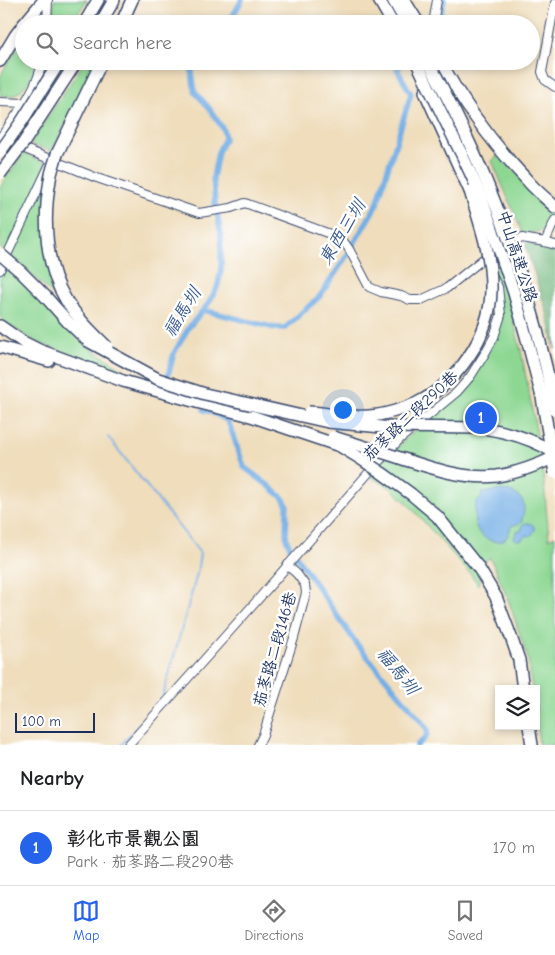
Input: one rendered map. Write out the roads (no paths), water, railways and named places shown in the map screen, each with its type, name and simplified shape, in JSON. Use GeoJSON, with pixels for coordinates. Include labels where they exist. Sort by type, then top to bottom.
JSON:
{"type":"FeatureCollection","features":[{"type":"Feature","properties":{"kind":"highway"},"geometry":{"type":"LineString","coordinates":[[32,15],[46,0]]}},
{"type":"Feature","properties":{"kind":"highway"},"geometry":{"type":"LineString","coordinates":[[89,15],[98,0]]}},
{"type":"Feature","properties":{"kind":"highway"},"geometry":{"type":"LineString","coordinates":[[105,15],[114,0]]}},
{"type":"Feature","properties":{"kind":"highway"},"geometry":{"type":"LineString","coordinates":[[124,15],[132,0]]}},
{"type":"Feature","properties":{"kind":"highway"},"geometry":{"type":"LineString","coordinates":[[379,0],[388,15]]}},
{"type":"Feature","properties":{"kind":"highway"},"geometry":{"type":"LineString","coordinates":[[394,0],[402,15]]}},
{"type":"Feature","properties":{"kind":"highway"},"geometry":{"type":"LineString","coordinates":[[404,0],[413,15]]}},
{"type":"Feature","properties":{"kind":"highway"},"geometry":{"type":"LineString","coordinates":[[0,61],[15,36]]}},
{"type":"Feature","properties":{"kind":"highway"},"geometry":{"type":"LineString","coordinates":[[0,152],[54,70]]}},
{"type":"Feature","properties":{"kind":"highway"},"geometry":{"type":"LineString","coordinates":[[0,174],[24,142],[71,70]]}},
{"type":"Feature","properties":{"kind":"highway"},"geometry":{"type":"LineString","coordinates":[[98,70],[57,154],[50,179],[46,222],[51,261],[56,280],[66,300],[89,330],[119,358]]}},
{"type":"Feature","properties":{"kind":"highway"},"geometry":{"type":"LineString","coordinates":[[289,414],[311,412],[368,416],[383,414],[415,404],[436,391],[456,373],[475,346],[485,323],[491,293],[491,275],[487,247],[470,191],[425,90],[419,70]]}},
{"type":"Feature","properties":{"kind":"highway","name":"中山高速公路"},"geometry":{"type":"LineString","coordinates":[[420,70],[481,196],[514,293],[542,397],[555,473]]}},
{"type":"Feature","properties":{"kind":"highway","name":"中山高速公路"},"geometry":{"type":"LineString","coordinates":[[433,70],[480,167],[509,240],[529,302],[549,376],[555,410]]}},
{"type":"Feature","properties":{"kind":"highway"},"geometry":{"type":"LineString","coordinates":[[445,70],[483,129],[528,182],[555,207]]}},
{"type":"Feature","properties":{"kind":"highway"},"geometry":{"type":"LineString","coordinates":[[0,254],[20,271],[88,341],[158,379],[205,394],[328,422],[382,427],[483,428],[497,430],[536,442],[555,455],[538,465],[496,476],[476,476],[432,468],[324,434],[200,403],[123,381],[39,350],[23,342],[0,326]]}},
{"type":"Feature","properties":{"kind":"highway"},"geometry":{"type":"LineString","coordinates":[[0,347],[72,368],[101,373]]}},
{"type":"Feature","properties":{"kind":"highway"},"geometry":{"type":"LineString","coordinates":[[251,416],[340,446],[382,473],[437,516],[478,566],[496,597],[519,660],[522,685]]}},
{"type":"Feature","properties":{"kind":"highway"},"geometry":{"type":"LineString","coordinates":[[530,730],[532,745]]}},
{"type":"Feature","properties":{"kind":"street"},"geometry":{"type":"LineString","coordinates":[[46,0],[47,15]]}},
{"type":"Feature","properties":{"kind":"street"},"geometry":{"type":"LineString","coordinates":[[435,15],[438,0]]}},
{"type":"Feature","properties":{"kind":"street"},"geometry":{"type":"LineString","coordinates":[[555,2],[542,72],[545,80],[555,87]]}},
{"type":"Feature","properties":{"kind":"street"},"geometry":{"type":"LineString","coordinates":[[40,70],[25,103],[0,138],[97,178],[200,213],[231,208],[245,203],[341,238],[349,248],[369,287],[381,292],[410,300],[421,300],[447,288],[488,254],[522,238],[555,245]]}},
{"type":"Feature","properties":{"kind":"street"},"geometry":{"type":"LineString","coordinates":[[0,102],[25,103]]}},
{"type":"Feature","properties":{"kind":"street"},"geometry":{"type":"LineString","coordinates":[[0,270],[52,160]]}},
{"type":"Feature","properties":{"kind":"street"},"geometry":{"type":"LineString","coordinates":[[545,242],[555,220]]}},
{"type":"Feature","properties":{"kind":"street","name":"茄苳路二段290巷"},"geometry":{"type":"LineString","coordinates":[[287,565],[387,453],[457,392],[470,377],[494,337],[501,315],[498,287],[490,271],[488,254]]}},
{"type":"Feature","properties":{"kind":"street"},"geometry":{"type":"LineString","coordinates":[[436,385],[455,370],[468,351],[481,326],[488,306],[490,271]]}},
{"type":"Feature","properties":{"kind":"street"},"geometry":{"type":"LineString","coordinates":[[128,745],[287,565]]}},
{"type":"Feature","properties":{"kind":"street","name":"茄苳路二段146巷"},"geometry":{"type":"LineString","coordinates":[[258,745],[263,735],[294,638],[306,593],[305,586],[297,574],[287,565]]}},
{"type":"Feature","properties":{"kind":"water"},"geometry":{"type":"Polygon","coordinates":[[[502,490],[519,497],[524,504],[524,510],[521,523],[511,526],[507,537],[495,542],[486,539],[477,529],[475,519],[476,502],[481,499],[482,493],[502,490]]]}},
{"type":"Feature","properties":{"kind":"water"},"geometry":{"type":"Polygon","coordinates":[[[523,524],[532,524],[535,529],[532,535],[526,535],[517,540],[514,538],[517,531],[521,531],[523,524]]]}},
{"type":"Feature","properties":{"kind":"waterway","name":"福馬圳"},"geometry":{"type":"LineString","coordinates":[[233,15],[242,0]]}},
{"type":"Feature","properties":{"kind":"waterway","name":"東西三圳"},"geometry":{"type":"LineString","coordinates":[[441,15],[444,0]]}},
{"type":"Feature","properties":{"kind":"waterway","name":"福馬圳"},"geometry":{"type":"LineString","coordinates":[[166,383],[174,353],[189,327],[208,304],[217,288],[221,271],[221,234],[215,203],[213,178],[218,152],[225,138],[223,129],[209,108],[195,92],[192,70]]}},
{"type":"Feature","properties":{"kind":"waterway","name":"東西三圳"},"geometry":{"type":"LineString","coordinates":[[203,310],[275,328],[285,328],[320,296],[346,257],[377,204],[411,94],[398,70]]}},
{"type":"Feature","properties":{"kind":"waterway","name":"福馬圳"},"geometry":{"type":"LineString","coordinates":[[204,410],[212,412],[228,421],[244,467],[283,498],[287,505],[286,534],[290,547],[356,643],[427,729],[427,735],[417,745]]}},
{"type":"Feature","properties":{"kind":"waterway"},"geometry":{"type":"LineString","coordinates":[[108,437],[200,553],[197,574],[162,699],[121,745]]}},
{"type":"Feature","properties":{"kind":"place","name":"彰化市景觀公園"},"geometry":{"type":"Point","coordinates":[481,418]}}]}
